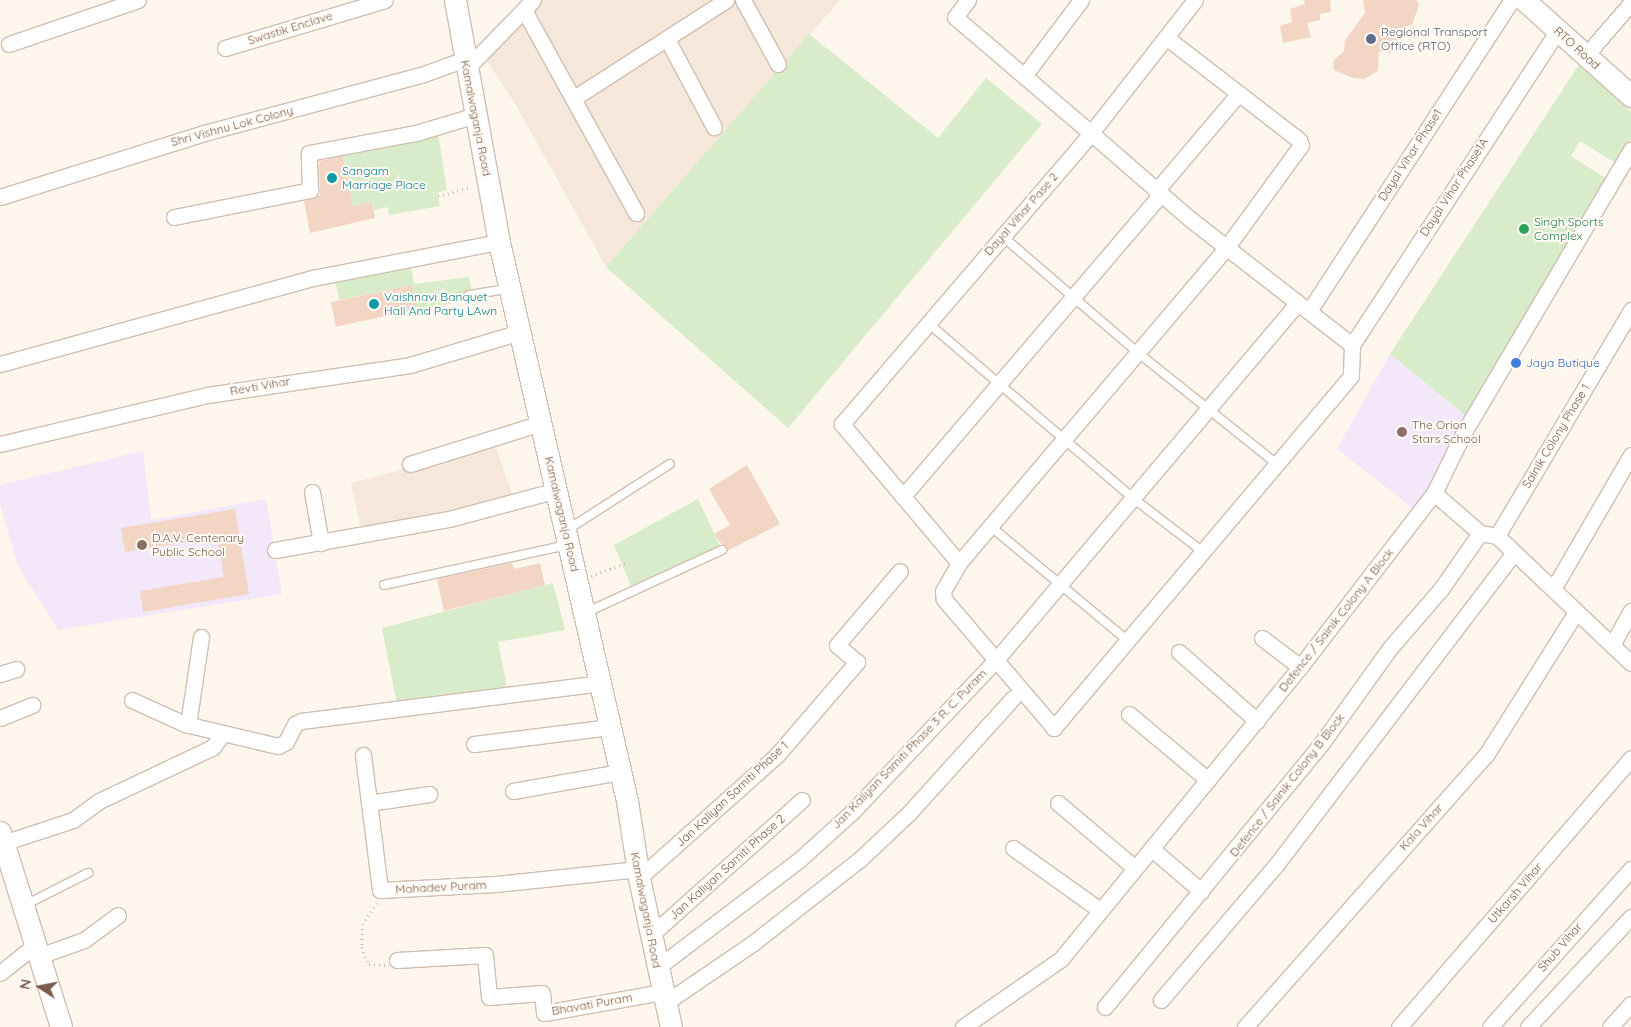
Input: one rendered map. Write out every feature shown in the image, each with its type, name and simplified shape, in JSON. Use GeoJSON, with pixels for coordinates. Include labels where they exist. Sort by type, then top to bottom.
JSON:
{"type":"FeatureCollection","features":[{"type":"Feature","properties":{"kind":"main road","name":"Kamalwaganja Road"},"geometry":{"type":"LineString","coordinates":[[455,0],[499,242],[569,537],[620,772],[638,873],[671,1027]]}},
{"type":"Feature","properties":{"kind":"main road","name":"RTO Road"},"geometry":{"type":"LineString","coordinates":[[1531,2],[1558,30],[1631,96]]}},
{"type":"Feature","properties":{"kind":"main road"},"geometry":{"type":"LineString","coordinates":[[2,838],[5,871],[23,906],[61,1027]]}},
{"type":"Feature","properties":{"kind":"street"},"geometry":{"type":"LineString","coordinates":[[9,44],[138,0]]}},
{"type":"Feature","properties":{"kind":"street","name":"Swastik Enclave"},"geometry":{"type":"LineString","coordinates":[[225,48],[385,0]]}},
{"type":"Feature","properties":{"kind":"street"},"geometry":{"type":"LineString","coordinates":[[574,98],[726,0]]}},
{"type":"Feature","properties":{"kind":"street"},"geometry":{"type":"LineString","coordinates":[[743,0],[778,64]]}},
{"type":"Feature","properties":{"kind":"street"},"geometry":{"type":"LineString","coordinates":[[968,0],[955,17],[1158,193],[1226,248],[1352,344],[1351,376],[1278,465],[1054,728],[944,599],[943,591],[959,563],[1226,248],[1301,142],[1167,38]]}},
{"type":"Feature","properties":{"kind":"street"},"geometry":{"type":"LineString","coordinates":[[1024,76],[1081,0]]}},
{"type":"Feature","properties":{"kind":"street","name":"Dayal Vihar Pase 2"},"geometry":{"type":"LineString","coordinates":[[904,495],[842,424],[1001,235],[1091,133],[1195,0]]}},
{"type":"Feature","properties":{"kind":"street","name":"Dayal Vihar Phase1"},"geometry":{"type":"LineString","coordinates":[[1133,498],[1207,409],[1304,307],[1512,0]]}},
{"type":"Feature","properties":{"kind":"street"},"geometry":{"type":"LineString","coordinates":[[1586,55],[1631,3]]}},
{"type":"Feature","properties":{"kind":"street"},"geometry":{"type":"LineString","coordinates":[[466,64],[529,5],[574,98],[636,213]]}},
{"type":"Feature","properties":{"kind":"street","name":"Dayal Vihar Phase1A"},"geometry":{"type":"LineString","coordinates":[[1352,344],[1558,30]]}},
{"type":"Feature","properties":{"kind":"street"},"geometry":{"type":"LineString","coordinates":[[667,39],[714,127]]}},
{"type":"Feature","properties":{"kind":"street","name":"Shri Vishnu Lok Colony"},"geometry":{"type":"LineString","coordinates":[[0,196],[194,136],[466,64]]}},
{"type":"Feature","properties":{"kind":"street"},"geometry":{"type":"LineString","coordinates":[[959,563],[904,495],[1073,296],[1239,93]]}},
{"type":"Feature","properties":{"kind":"street"},"geometry":{"type":"LineString","coordinates":[[174,217],[310,190],[309,154],[416,133],[476,115]]}},
{"type":"Feature","properties":{"kind":"street","name":"Defence / Sainik Colony A Block"},"geometry":{"type":"LineString","coordinates":[[963,1027],[1061,959],[1300,668],[1434,494],[1464,432],[1631,150]]}},
{"type":"Feature","properties":{"kind":"street"},"geometry":{"type":"LineString","coordinates":[[0,364],[313,278],[499,242]]}},
{"type":"Feature","properties":{"kind":"street","name":"Sainik Colony Phase 1"},"geometry":{"type":"LineString","coordinates":[[1497,536],[1631,310]]}},
{"type":"Feature","properties":{"kind":"street","name":"Revti Vihar"},"geometry":{"type":"LineString","coordinates":[[0,444],[207,396],[292,380],[342,377],[410,365],[520,332]]}},
{"type":"Feature","properties":{"kind":"street"},"geometry":{"type":"LineString","coordinates":[[410,464],[541,423]]}},
{"type":"Feature","properties":{"kind":"street"},"geometry":{"type":"LineString","coordinates":[[1553,589],[1631,455]]}},
{"type":"Feature","properties":{"kind":"street"},"geometry":{"type":"LineString","coordinates":[[275,550],[450,519],[557,490]]}},
{"type":"Feature","properties":{"kind":"street"},"geometry":{"type":"LineString","coordinates":[[312,492],[321,543]]}},
{"type":"Feature","properties":{"kind":"street"},"geometry":{"type":"LineString","coordinates":[[1434,494],[1480,533],[1497,536],[1631,662]]}},
{"type":"Feature","properties":{"kind":"street","name":"Jan Kaliyan Samiti Phase 3 R. C. Puram"},"geometry":{"type":"LineString","coordinates":[[658,967],[799,860],[854,811],[995,661],[1133,498]]}},
{"type":"Feature","properties":{"kind":"street","name":"Defence / Sainik Colony B Block"},"geometry":{"type":"LineString","coordinates":[[1105,1007],[1321,744],[1390,648],[1441,589],[1480,533]]}},
{"type":"Feature","properties":{"kind":"street"},"geometry":{"type":"LineString","coordinates":[[1161,1000],[1276,866],[1514,553]]}},
{"type":"Feature","properties":{"kind":"street","name":"Jan Kaliyan Samiti Phase 1"},"geometry":{"type":"LineString","coordinates":[[638,873],[777,756],[857,662],[837,645],[900,571]]}},
{"type":"Feature","properties":{"kind":"street"},"geometry":{"type":"LineString","coordinates":[[1612,645],[1631,611]]}},
{"type":"Feature","properties":{"kind":"street","name":"Kala Vihar"},"geometry":{"type":"LineString","coordinates":[[1245,1027],[1486,755],[1576,612]]}},
{"type":"Feature","properties":{"kind":"street"},"geometry":{"type":"LineString","coordinates":[[188,724],[201,637]]}},
{"type":"Feature","properties":{"kind":"street"},"geometry":{"type":"LineString","coordinates":[[1262,638],[1300,668]]}},
{"type":"Feature","properties":{"kind":"street"},"geometry":{"type":"LineString","coordinates":[[1179,652],[1257,721]]}},
{"type":"Feature","properties":{"kind":"street"},"geometry":{"type":"LineString","coordinates":[[0,674],[16,669]]}},
{"type":"Feature","properties":{"kind":"street"},"geometry":{"type":"LineString","coordinates":[[132,700],[218,739],[278,746],[286,742],[295,724],[300,721],[600,683]]}},
{"type":"Feature","properties":{"kind":"street"},"geometry":{"type":"LineString","coordinates":[[664,998],[753,943],[859,860],[909,813],[1013,698]]}},
{"type":"Feature","properties":{"kind":"street"},"geometry":{"type":"LineString","coordinates":[[0,718],[32,705]]}},
{"type":"Feature","properties":{"kind":"street"},"geometry":{"type":"LineString","coordinates":[[1129,714],[1208,780]]}},
{"type":"Feature","properties":{"kind":"street"},"geometry":{"type":"LineString","coordinates":[[474,744],[610,727]]}},
{"type":"Feature","properties":{"kind":"street"},"geometry":{"type":"LineString","coordinates":[[2,838],[73,820],[99,801],[218,739]]}},
{"type":"Feature","properties":{"kind":"street","name":"Mahadev Puram"},"geometry":{"type":"LineString","coordinates":[[363,755],[380,890],[496,884],[638,873]]}},
{"type":"Feature","properties":{"kind":"street","name":"Utkarsh Vihar"},"geometry":{"type":"LineString","coordinates":[[1399,1027],[1631,758]]}},
{"type":"Feature","properties":{"kind":"street"},"geometry":{"type":"LineString","coordinates":[[513,791],[620,772]]}},
{"type":"Feature","properties":{"kind":"street"},"geometry":{"type":"LineString","coordinates":[[369,803],[428,794]]}},
{"type":"Feature","properties":{"kind":"street","name":"Jan Kaliyan Samiti Phase 2"},"geometry":{"type":"LineString","coordinates":[[652,934],[802,800]]}},
{"type":"Feature","properties":{"kind":"street"},"geometry":{"type":"LineString","coordinates":[[1058,803],[1136,868]]}},
{"type":"Feature","properties":{"kind":"street"},"geometry":{"type":"LineString","coordinates":[[1013,848],[1100,910]]}},
{"type":"Feature","properties":{"kind":"street"},"geometry":{"type":"LineString","coordinates":[[1152,849],[1201,891]]}},
{"type":"Feature","properties":{"kind":"street","name":"Shub Vihar"},"geometry":{"type":"LineString","coordinates":[[1490,1027],[1631,868]]}},
{"type":"Feature","properties":{"kind":"street"},"geometry":{"type":"LineString","coordinates":[[0,973],[37,951],[84,940],[118,915]]}},
{"type":"Feature","properties":{"kind":"street"},"geometry":{"type":"LineString","coordinates":[[1528,1027],[1631,917]]}},
{"type":"Feature","properties":{"kind":"street","name":"Bhavati Puram"},"geometry":{"type":"LineString","coordinates":[[397,960],[485,955],[489,997],[542,992],[544,1013],[664,998]]}},
{"type":"Feature","properties":{"kind":"street"},"geometry":{"type":"LineString","coordinates":[[1610,1027],[1631,1004]]}},
{"type":"Feature","properties":{"kind":"lane"},"geometry":{"type":"LineString","coordinates":[[1001,235],[1137,352],[1278,465]]}},
{"type":"Feature","properties":{"kind":"lane"},"geometry":{"type":"LineString","coordinates":[[469,294],[510,289]]}},
{"type":"Feature","properties":{"kind":"lane"},"geometry":{"type":"LineString","coordinates":[[928,324],[1133,498],[1203,552]]}},
{"type":"Feature","properties":{"kind":"lane"},"geometry":{"type":"LineString","coordinates":[[384,585],[569,537],[670,464]]}},
{"type":"Feature","properties":{"kind":"lane"},"geometry":{"type":"LineString","coordinates":[[990,526],[1128,641]]}},
{"type":"Feature","properties":{"kind":"lane"},"geometry":{"type":"LineString","coordinates":[[585,613],[722,550]]}},
{"type":"Feature","properties":{"kind":"lane"},"geometry":{"type":"LineString","coordinates":[[23,906],[88,873]]}},
{"type":"Feature","properties":{"kind":"path"},"geometry":{"type":"LineString","coordinates":[[438,196],[488,182]]}},
{"type":"Feature","properties":{"kind":"path"},"geometry":{"type":"LineString","coordinates":[[578,580],[629,562]]}},
{"type":"Feature","properties":{"kind":"path"},"geometry":{"type":"LineString","coordinates":[[380,890],[380,899],[363,924],[362,947],[369,964],[384,965],[397,960]]}},
{"type":"Feature","properties":{"kind":"shaded area"},"geometry":{"type":"Polygon","coordinates":[[[524,0],[840,0],[606,267],[517,107],[482,53],[524,0]]]}},
{"type":"Feature","properties":{"kind":"shaded area","name":"The Orion Stars School"},"geometry":{"type":"Polygon","coordinates":[[[1390,354],[1466,416],[1432,486],[1415,510],[1337,449],[1390,354]]]}},
{"type":"Feature","properties":{"kind":"shaded area"},"geometry":{"type":"Polygon","coordinates":[[[495,445],[512,494],[429,518],[362,533],[351,483],[495,445]]]}},
{"type":"Feature","properties":{"kind":"shaded area","name":"D.A.V. Centenary Public School"},"geometry":{"type":"Polygon","coordinates":[[[143,451],[151,520],[266,499],[282,594],[58,630],[18,566],[0,504],[0,485],[143,451]]]}},
{"type":"Feature","properties":{"kind":"green space"},"geometry":{"type":"Polygon","coordinates":[[[809,34],[938,138],[986,78],[1042,124],[788,428],[606,267],[809,34]]]}},
{"type":"Feature","properties":{"kind":"green space","name":"Singh Sports Complex"},"geometry":{"type":"Polygon","coordinates":[[[1580,63],[1631,112],[1631,139],[1617,164],[1580,141],[1571,156],[1607,179],[1466,416],[1390,354],[1580,63]]]}},
{"type":"Feature","properties":{"kind":"green space"},"geometry":{"type":"Polygon","coordinates":[[[438,133],[447,190],[437,193],[440,206],[389,215],[388,207],[374,210],[372,202],[353,206],[343,155],[438,133]]]}},
{"type":"Feature","properties":{"kind":"green space"},"geometry":{"type":"Polygon","coordinates":[[[411,266],[414,284],[469,277],[474,300],[417,309],[412,285],[339,300],[335,281],[411,266]]]}},
{"type":"Feature","properties":{"kind":"green space"},"geometry":{"type":"Polygon","coordinates":[[[698,499],[720,546],[631,586],[614,545],[698,499]]]}},
{"type":"Feature","properties":{"kind":"green space"},"geometry":{"type":"Polygon","coordinates":[[[553,583],[565,630],[498,642],[508,692],[397,705],[382,628],[553,583]]]}},
{"type":"Feature","properties":{"kind":"building"},"geometry":{"type":"Polygon","coordinates":[[[1304,0],[1330,0],[1331,12],[1320,14],[1320,20],[1307,23],[1311,37],[1283,43],[1280,26],[1292,22],[1290,9],[1305,4],[1304,0]]]}},
{"type":"Feature","properties":{"kind":"building","name":"Regional Transport Office (RTO)"},"geometry":{"type":"Polygon","coordinates":[[[1363,0],[1416,0],[1419,5],[1412,25],[1407,26],[1395,50],[1390,53],[1379,51],[1378,71],[1364,79],[1353,78],[1334,70],[1333,61],[1344,51],[1345,40],[1365,13],[1363,0]]]}},
{"type":"Feature","properties":{"kind":"building","name":"Sangam Marriage Place"},"geometry":{"type":"Polygon","coordinates":[[[343,156],[353,206],[372,202],[375,218],[310,233],[304,201],[320,195],[319,161],[343,156]]]}},
{"type":"Feature","properties":{"kind":"building","name":"Vaishnavi Banquet Hall And Party LAwn"},"geometry":{"type":"Polygon","coordinates":[[[412,285],[417,309],[336,327],[331,302],[412,285]]]}},
{"type":"Feature","properties":{"kind":"building"},"geometry":{"type":"Polygon","coordinates":[[[747,465],[780,524],[727,551],[714,534],[730,525],[709,489],[747,465]]]}},
{"type":"Feature","properties":{"kind":"building"},"geometry":{"type":"Polygon","coordinates":[[[235,509],[249,594],[143,612],[140,591],[224,577],[217,537],[125,552],[121,528],[235,509]]]}},
{"type":"Feature","properties":{"kind":"building"},"geometry":{"type":"Polygon","coordinates":[[[512,563],[514,569],[540,563],[545,585],[444,611],[437,579],[512,563]]]}},
{"type":"Feature","properties":{"kind":"place","name":"Regional Transport Office (RTO)"},"geometry":{"type":"Point","coordinates":[1371,39]}},
{"type":"Feature","properties":{"kind":"place","name":"Sangam Marriage Place"},"geometry":{"type":"Point","coordinates":[332,178]}},
{"type":"Feature","properties":{"kind":"place","name":"Singh Sports Complex"},"geometry":{"type":"Point","coordinates":[1524,229]}},
{"type":"Feature","properties":{"kind":"place","name":"Vaishnavi Banquet Hall And Party LAwn"},"geometry":{"type":"Point","coordinates":[374,304]}},
{"type":"Feature","properties":{"kind":"place","name":"Jaya Butique"},"geometry":{"type":"Point","coordinates":[1516,363]}},
{"type":"Feature","properties":{"kind":"place","name":"The Orion Stars School"},"geometry":{"type":"Point","coordinates":[1402,432]}},
{"type":"Feature","properties":{"kind":"place","name":"D.A.V. Centenary Public School"},"geometry":{"type":"Point","coordinates":[142,545]}}]}
